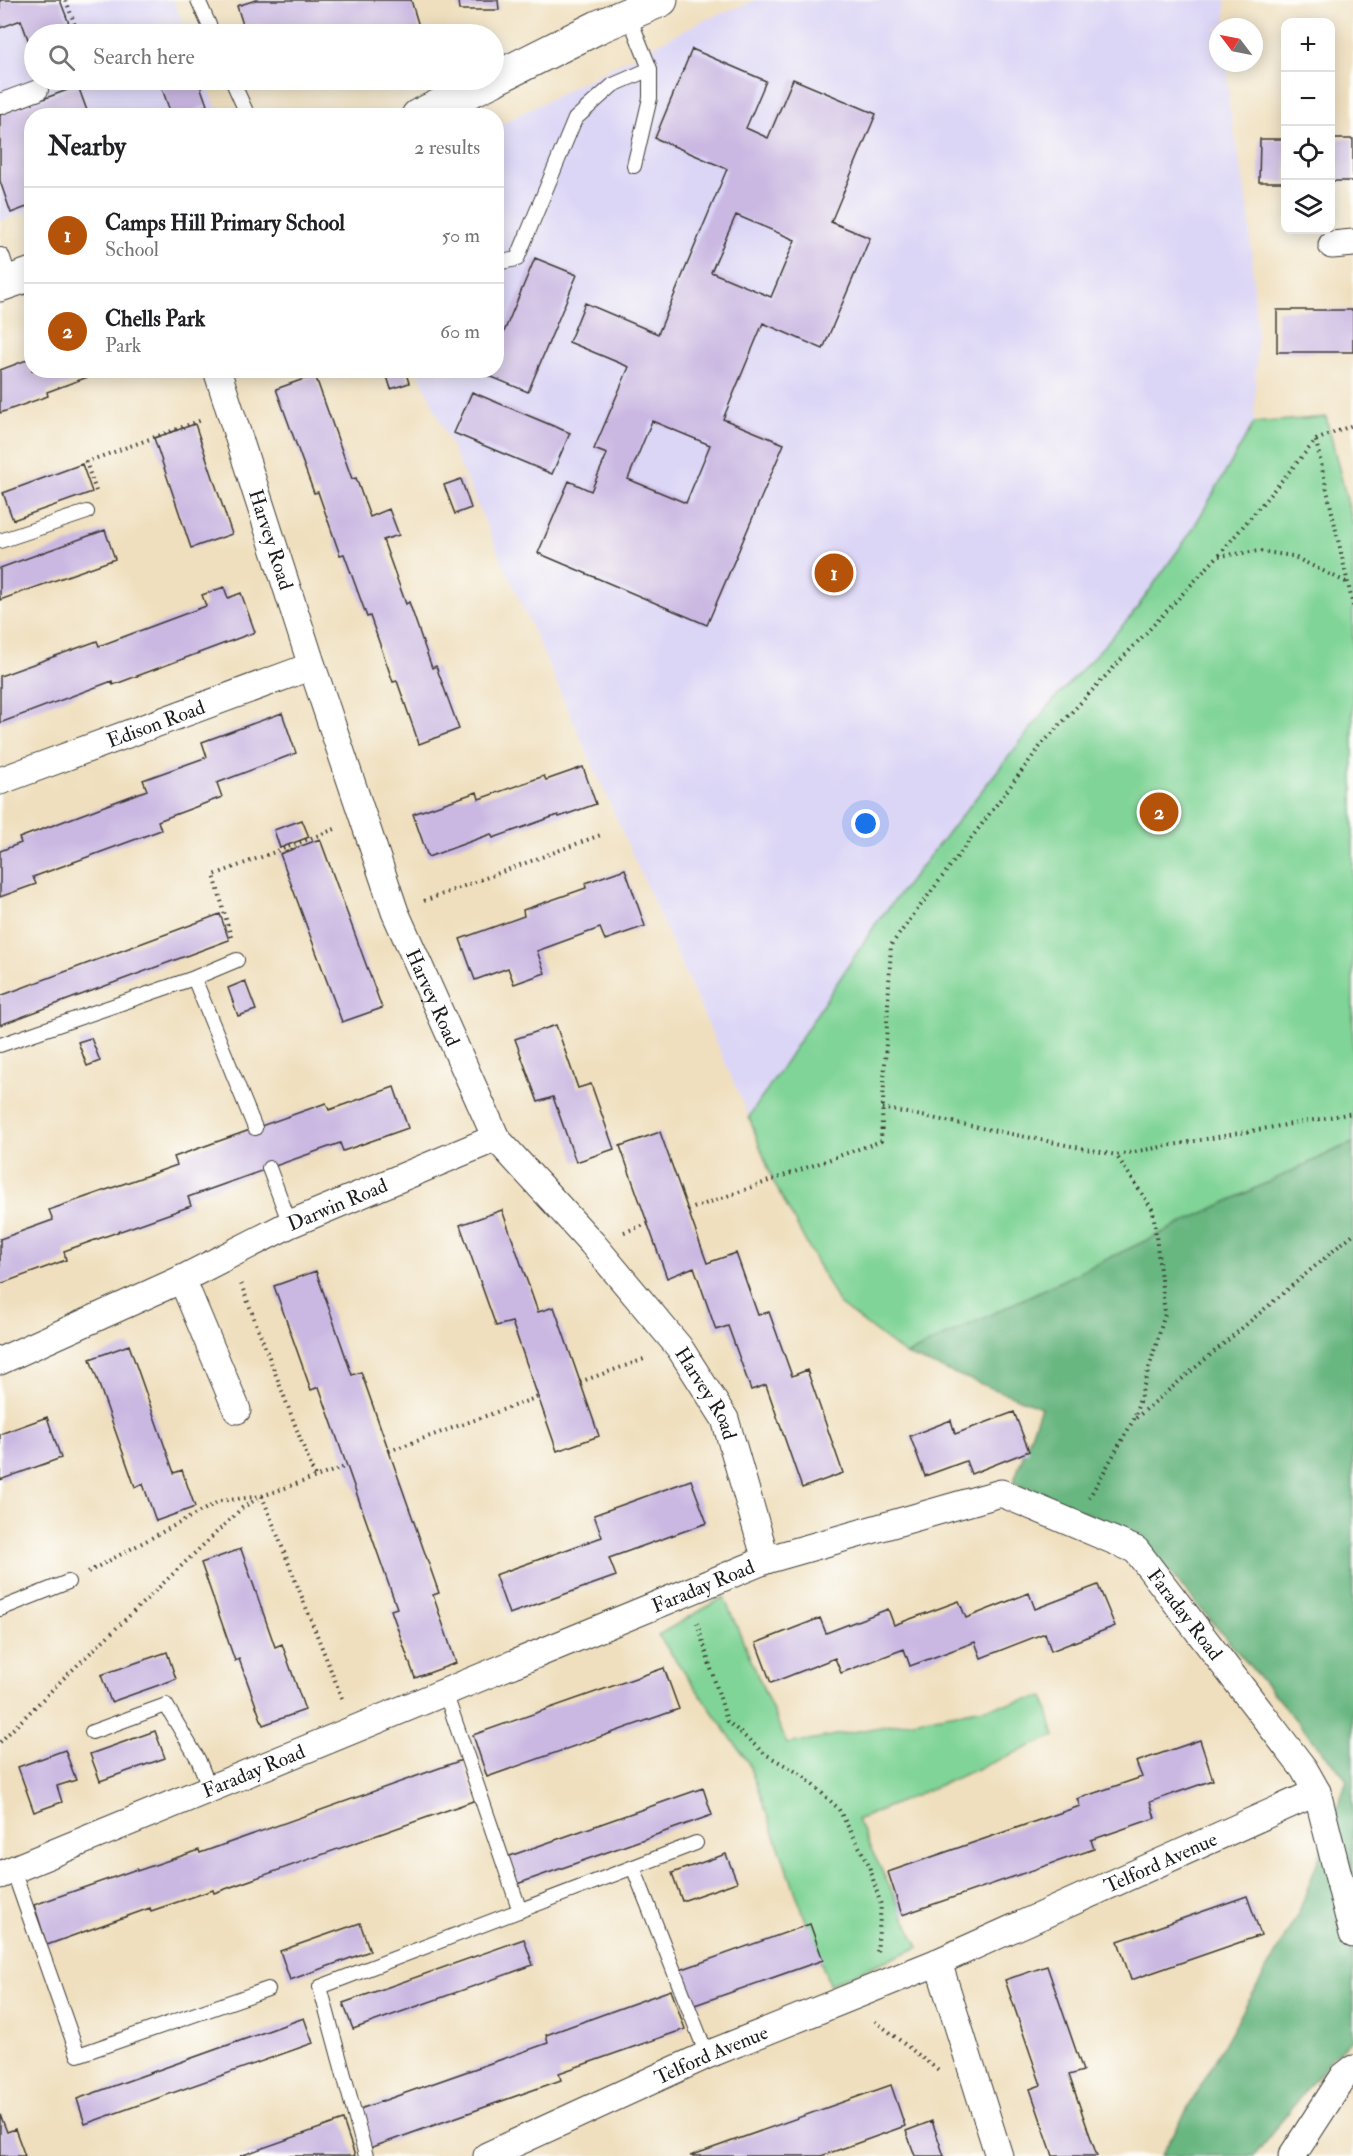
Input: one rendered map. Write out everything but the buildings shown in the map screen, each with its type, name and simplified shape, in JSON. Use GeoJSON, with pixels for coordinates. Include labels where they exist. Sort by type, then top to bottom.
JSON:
{"type":"FeatureCollection","features":[{"type":"Feature","properties":{"kind":"street"},"geometry":{"type":"LineString","coordinates":[[504,74],[661,0]]}},
{"type":"Feature","properties":{"kind":"street"},"geometry":{"type":"LineString","coordinates":[[0,104],[38,90]]}},
{"type":"Feature","properties":{"kind":"street"},"geometry":{"type":"LineString","coordinates":[[434,108],[471,90]]}},
{"type":"Feature","properties":{"kind":"street","name":"Harvey Road"},"geometry":{"type":"LineString","coordinates":[[220,378],[312,666],[395,912],[496,1138],[592,1243],[679,1347],[724,1419],[766,1560]]}},
{"type":"Feature","properties":{"kind":"street","name":"Edison Road"},"geometry":{"type":"LineString","coordinates":[[0,782],[312,666]]}},
{"type":"Feature","properties":{"kind":"street","name":"Darwin Road"},"geometry":{"type":"LineString","coordinates":[[0,1361],[182,1279],[290,1224],[496,1138]]}},
{"type":"Feature","properties":{"kind":"street"},"geometry":{"type":"LineString","coordinates":[[182,1279],[237,1410]]}},
{"type":"Feature","properties":{"kind":"street","name":"Faraday Road"},"geometry":{"type":"LineString","coordinates":[[7,1873],[766,1560],[1001,1493],[1136,1550],[1304,1769],[1317,1792],[1353,1935]]}},
{"type":"Feature","properties":{"kind":"street","name":"Telford Avenue"},"geometry":{"type":"LineString","coordinates":[[500,2154],[707,2055],[938,1962],[1317,1792]]}},
{"type":"Feature","properties":{"kind":"street"},"geometry":{"type":"LineString","coordinates":[[938,1962],[999,2156]]}},
{"type":"Feature","properties":{"kind":"street"},"geometry":{"type":"LineString","coordinates":[[1292,2156],[1344,2076],[1353,2069]]}},
{"type":"Feature","properties":{"kind":"lane"},"geometry":{"type":"LineString","coordinates":[[198,0],[209,24]]}},
{"type":"Feature","properties":{"kind":"lane"},"geometry":{"type":"LineString","coordinates":[[628,14],[650,69],[650,98],[634,166]]}},
{"type":"Feature","properties":{"kind":"lane"},"geometry":{"type":"LineString","coordinates":[[504,261],[517,259],[575,119],[613,85],[650,69]]}},
{"type":"Feature","properties":{"kind":"lane"},"geometry":{"type":"LineString","coordinates":[[236,90],[244,108]]}},
{"type":"Feature","properties":{"kind":"lane"},"geometry":{"type":"LineString","coordinates":[[0,541],[87,512]]}},
{"type":"Feature","properties":{"kind":"lane"},"geometry":{"type":"LineString","coordinates":[[0,1046],[194,978],[237,960]]}},
{"type":"Feature","properties":{"kind":"lane"},"geometry":{"type":"LineString","coordinates":[[194,978],[255,1128]]}},
{"type":"Feature","properties":{"kind":"lane"},"geometry":{"type":"LineString","coordinates":[[269,1168],[290,1224]]}},
{"type":"Feature","properties":{"kind":"lane"},"geometry":{"type":"LineString","coordinates":[[0,1609],[68,1582]]}},
{"type":"Feature","properties":{"kind":"lane"},"geometry":{"type":"LineString","coordinates":[[445,1692],[520,1911]]}},
{"type":"Feature","properties":{"kind":"lane"},"geometry":{"type":"LineString","coordinates":[[92,1732],[166,1705],[198,1759],[210,1789]]}},
{"type":"Feature","properties":{"kind":"lane"},"geometry":{"type":"LineString","coordinates":[[366,2156],[320,1987],[696,1843]]}},
{"type":"Feature","properties":{"kind":"lane"},"geometry":{"type":"LineString","coordinates":[[633,1867],[707,2055]]}},
{"type":"Feature","properties":{"kind":"lane"},"geometry":{"type":"LineString","coordinates":[[7,1873],[78,2055],[268,1989]]}},
{"type":"Feature","properties":{"kind":"path"},"geometry":{"type":"LineString","coordinates":[[66,0],[74,24]]}},
{"type":"Feature","properties":{"kind":"path"},"geometry":{"type":"LineString","coordinates":[[87,512],[96,491],[86,462],[231,410]]}},
{"type":"Feature","properties":{"kind":"path"},"geometry":{"type":"LineString","coordinates":[[688,1210],[881,1141],[891,945],[1042,744],[1218,556],[1316,440],[1353,425]]}},
{"type":"Feature","properties":{"kind":"path"},"geometry":{"type":"LineString","coordinates":[[1316,440],[1353,606]]}},
{"type":"Feature","properties":{"kind":"path"},"geometry":{"type":"LineString","coordinates":[[1218,556],[1259,551],[1292,556],[1348,583]]}},
{"type":"Feature","properties":{"kind":"path"},"geometry":{"type":"LineString","coordinates":[[237,960],[214,876],[364,818]]}},
{"type":"Feature","properties":{"kind":"path"},"geometry":{"type":"LineString","coordinates":[[395,912],[603,834]]}},
{"type":"Feature","properties":{"kind":"path"},"geometry":{"type":"LineString","coordinates":[[882,1108],[1116,1155],[1353,1113]]}},
{"type":"Feature","properties":{"kind":"path"},"geometry":{"type":"LineString","coordinates":[[1074,1525],[1134,1419],[1165,1314],[1153,1210],[1116,1155]]}},
{"type":"Feature","properties":{"kind":"path"},"geometry":{"type":"LineString","coordinates":[[1134,1419],[1353,1234]]}},
{"type":"Feature","properties":{"kind":"path"},"geometry":{"type":"LineString","coordinates":[[229,1255],[315,1477]]}},
{"type":"Feature","properties":{"kind":"path"},"geometry":{"type":"LineString","coordinates":[[580,1382],[679,1347]]}},
{"type":"Feature","properties":{"kind":"path"},"geometry":{"type":"LineString","coordinates":[[389,1451],[538,1397]]}},
{"type":"Feature","properties":{"kind":"path"},"geometry":{"type":"LineString","coordinates":[[0,1743],[64,1678],[242,1508],[262,1496],[347,1466]]}},
{"type":"Feature","properties":{"kind":"path"},"geometry":{"type":"LineString","coordinates":[[68,1582],[220,1501],[262,1496]]}},
{"type":"Feature","properties":{"kind":"path"},"geometry":{"type":"LineString","coordinates":[[262,1496],[354,1730]]}},
{"type":"Feature","properties":{"kind":"path"},"geometry":{"type":"LineString","coordinates":[[688,1592],[727,1721],[765,1754],[802,1775],[838,1808],[868,1863],[881,1905],[874,1988]]}},
{"type":"Feature","properties":{"kind":"path"},"geometry":{"type":"LineString","coordinates":[[846,1999],[982,2104]]}},
{"type":"Feature","properties":{"kind":"shaded area"},"geometry":{"type":"Polygon","coordinates":[[[0,0],[173,0],[183,24],[24,24],[24,90],[209,90],[217,108],[24,108],[24,212],[0,221],[0,0]]]}},
{"type":"Feature","properties":{"kind":"shaded area"},"geometry":{"type":"Polygon","coordinates":[[[757,0],[1225,0],[1226,18],[1209,18],[1209,72],[1228,72],[1229,105],[1249,211],[1257,337],[1254,423],[1191,532],[1132,615],[1052,701],[877,922],[749,1117],[421,378],[504,378],[504,122],[704,20],[757,0]]]}},
{"type":"Feature","properties":{"kind":"green space"},"geometry":{"type":"Polygon","coordinates":[[[1326,417],[1353,524],[1353,1143],[906,1355],[839,1304],[773,1181],[749,1117],[877,922],[1053,701],[1132,615],[1191,532],[1254,423],[1326,417]]]}},
{"type":"Feature","properties":{"kind":"green space"},"geometry":{"type":"Polygon","coordinates":[[[1353,1143],[1353,2040],[1332,2057],[1254,2156],[1161,2156],[1299,1912],[1347,1780],[1138,1535],[1013,1483],[1041,1407],[906,1355],[1353,1143]]]}},
{"type":"Feature","properties":{"kind":"green space"},"geometry":{"type":"Polygon","coordinates":[[[724,1597],[787,1744],[1044,1697],[1055,1736],[857,1820],[919,1947],[829,1984],[748,1762],[658,1635],[724,1597]]]}},
{"type":"Feature","properties":{"kind":"place","name":"Camps Hill Primary School"},"geometry":{"type":"Point","coordinates":[834,573]}},
{"type":"Feature","properties":{"kind":"place","name":"Chells Park"},"geometry":{"type":"Point","coordinates":[1159,812]}}]}
